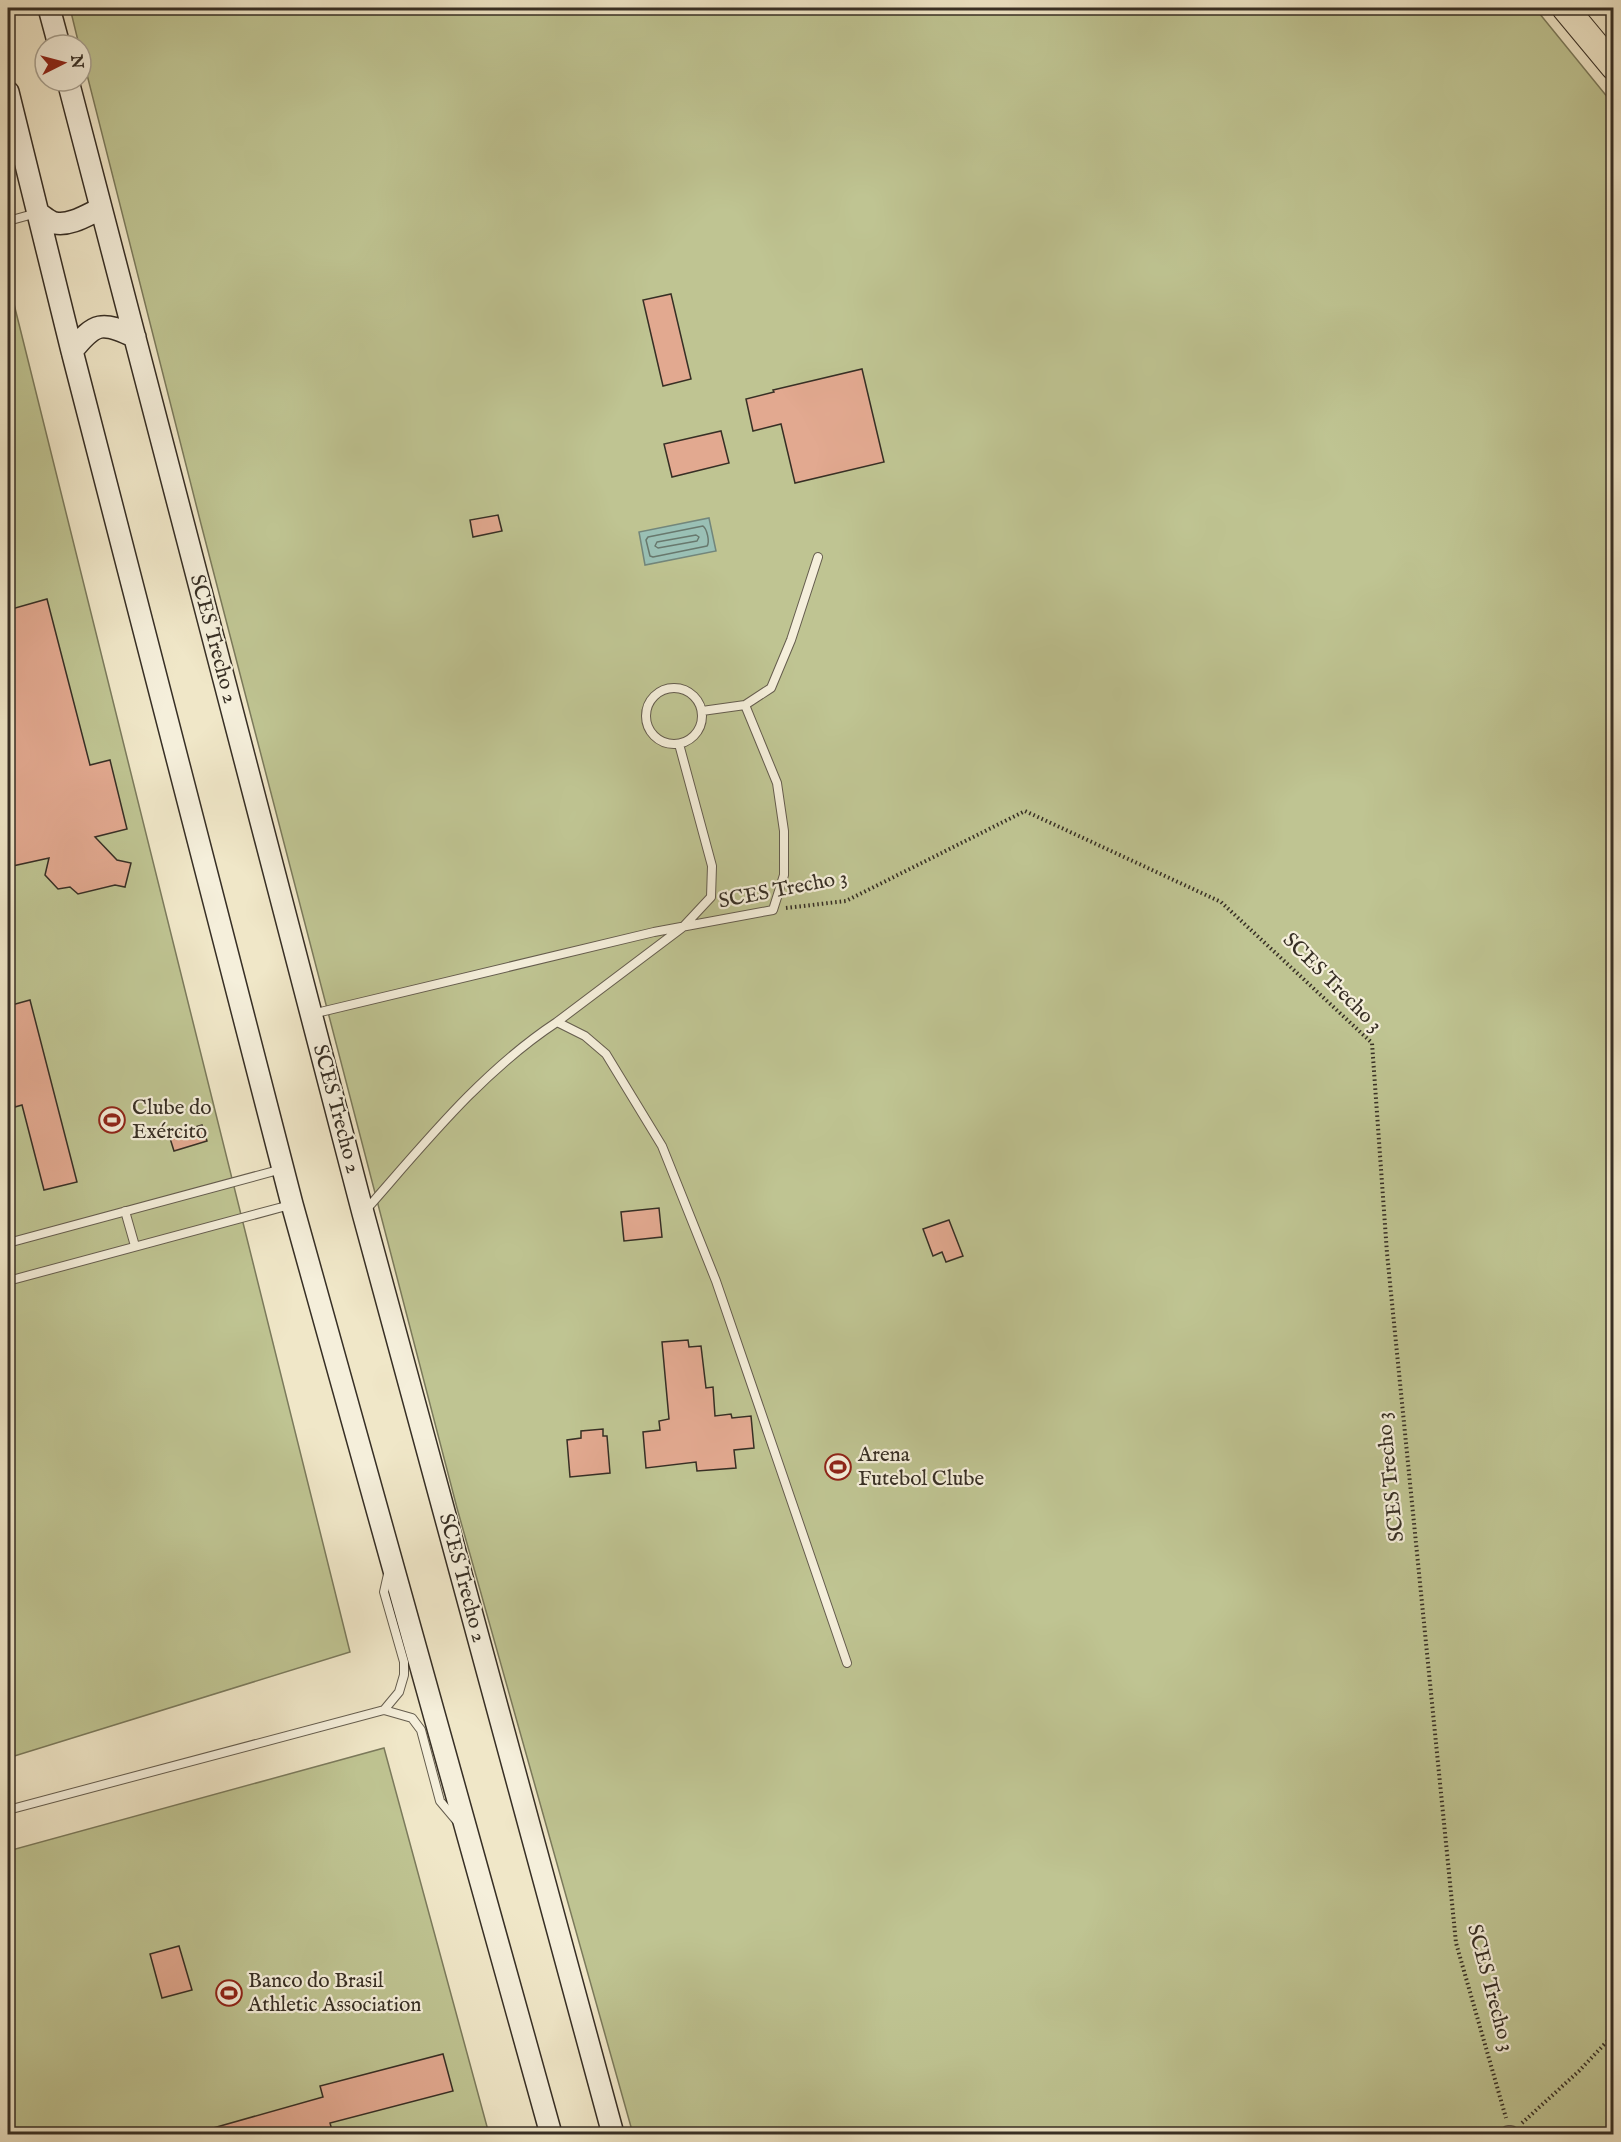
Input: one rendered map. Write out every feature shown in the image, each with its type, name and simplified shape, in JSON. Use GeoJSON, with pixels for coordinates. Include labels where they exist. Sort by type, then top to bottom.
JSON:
{"type":"FeatureCollection","features":[{"type":"Feature","properties":{"kind":"highway"},"geometry":{"type":"LineString","coordinates":[[1565,8],[1614,68]]}},
{"type":"Feature","properties":{"kind":"main road"},"geometry":{"type":"LineString","coordinates":[[49,8],[56,33]]}},
{"type":"Feature","properties":{"kind":"main road"},"geometry":{"type":"LineString","coordinates":[[8,92],[72,351],[292,1204],[550,2134]]}},
{"type":"Feature","properties":{"kind":"main road","name":"SCES Trecho 2"},"geometry":{"type":"LineString","coordinates":[[71,93],[363,1213],[613,2134]]}},
{"type":"Feature","properties":{"kind":"main road"},"geometry":{"type":"LineString","coordinates":[[38,213],[55,223],[68,222],[81,219],[100,208]]}},
{"type":"Feature","properties":{"kind":"main road"},"geometry":{"type":"LineString","coordinates":[[72,351],[87,332],[100,327],[113,326],[135,337]]}},
{"type":"Feature","properties":{"kind":"lane"},"geometry":{"type":"LineString","coordinates":[[8,221],[38,213]]}},
{"type":"Feature","properties":{"kind":"lane"},"geometry":{"type":"LineString","coordinates":[[702,711],[745,705],[771,688],[791,640],[818,557]]}},
{"type":"Feature","properties":{"kind":"lane"},"geometry":{"type":"LineString","coordinates":[[669,688],[680,688],[690,692],[698,700],[702,711],[702,722],[697,732],[689,740],[679,744],[668,744],[658,740],[650,731],[646,721],[646,710],[650,699],[658,692],[669,688]]}},
{"type":"Feature","properties":{"kind":"lane"},"geometry":{"type":"LineString","coordinates":[[745,705],[777,783],[784,831],[784,875],[773,910]]}},
{"type":"Feature","properties":{"kind":"lane"},"geometry":{"type":"LineString","coordinates":[[363,1213],[460,1104],[501,1065],[683,927],[711,897],[712,866],[679,744]]}},
{"type":"Feature","properties":{"kind":"lane","name":"SCES Trecho 3"},"geometry":{"type":"LineString","coordinates":[[311,1014],[654,932],[773,910]]}},
{"type":"Feature","properties":{"kind":"lane"},"geometry":{"type":"LineString","coordinates":[[557,1022],[585,1036],[606,1054],[662,1146],[696,1227],[734,1329],[847,1663]]}},
{"type":"Feature","properties":{"kind":"lane"},"geometry":{"type":"LineString","coordinates":[[8,1242],[284,1169]]}},
{"type":"Feature","properties":{"kind":"lane"},"geometry":{"type":"LineString","coordinates":[[8,1281],[292,1204]]}},
{"type":"Feature","properties":{"kind":"lane"},"geometry":{"type":"LineString","coordinates":[[125,1211],[135,1246]]}},
{"type":"Feature","properties":{"kind":"lane"},"geometry":{"type":"LineString","coordinates":[[384,1710],[399,1692],[405,1675],[404,1662],[384,1592],[391,1559]]}},
{"type":"Feature","properties":{"kind":"lane"},"geometry":{"type":"LineString","coordinates":[[8,1810],[384,1710],[412,1718],[421,1730],[440,1800],[467,1832]]}},
{"type":"Feature","properties":{"kind":"path","name":"SCES Trecho 3"},"geometry":{"type":"LineString","coordinates":[[773,910],[846,901],[1025,811],[1221,902],[1372,1043],[1387,1253],[1456,1943],[1510,2134]]}},
{"type":"Feature","properties":{"kind":"path"},"geometry":{"type":"LineString","coordinates":[[1510,2134],[1579,2071],[1614,2034]]}},
{"type":"Feature","properties":{"kind":"green space"},"geometry":{"type":"Polygon","coordinates":[[[70,8],[1535,8],[1613,104],[1613,2134],[633,2134],[457,1508],[201,524],[92,93],[93,33],[76,33],[70,8]]]}},
{"type":"Feature","properties":{"kind":"green space","name":"Clube do Exército"},"geometry":{"type":"Polygon","coordinates":[[[8,280],[350,1652],[8,1758],[8,280]]]}},
{"type":"Feature","properties":{"kind":"green space","name":"Banco do Brasil Athletic Association"},"geometry":{"type":"Polygon","coordinates":[[[384,1748],[489,2134],[8,2134],[8,1851],[384,1748]]]}},
{"type":"Feature","properties":{"kind":"water"},"geometry":{"type":"Polygon","coordinates":[[[709,518],[716,551],[645,565],[639,532],[709,518]]]}},
{"type":"Feature","properties":{"kind":"building"},"geometry":{"type":"Polygon","coordinates":[[[671,294],[691,379],[663,386],[643,300],[671,294]]]}},
{"type":"Feature","properties":{"kind":"building"},"geometry":{"type":"Polygon","coordinates":[[[862,369],[884,462],[795,483],[781,424],[753,431],[746,399],[774,392],[773,390],[862,369]]]}},
{"type":"Feature","properties":{"kind":"building"},"geometry":{"type":"Polygon","coordinates":[[[721,431],[729,463],[672,477],[664,444],[721,431]]]}},
{"type":"Feature","properties":{"kind":"building"},"geometry":{"type":"Polygon","coordinates":[[[498,515],[502,531],[473,537],[470,520],[498,515]]]}},
{"type":"Feature","properties":{"kind":"building"},"geometry":{"type":"Polygon","coordinates":[[[47,599],[90,765],[110,760],[127,829],[95,837],[117,860],[131,863],[125,887],[115,885],[78,894],[70,887],[58,889],[45,875],[49,858],[8,867],[8,610],[47,599]]]}},
{"type":"Feature","properties":{"kind":"building"},"geometry":{"type":"Polygon","coordinates":[[[30,1000],[77,1182],[44,1190],[22,1105],[15,1107],[8,1078],[8,1006],[30,1000]]]}},
{"type":"Feature","properties":{"kind":"building"},"geometry":{"type":"Polygon","coordinates":[[[202,1125],[207,1141],[174,1151],[169,1135],[202,1125]]]}},
{"type":"Feature","properties":{"kind":"building"},"geometry":{"type":"Polygon","coordinates":[[[659,1208],[662,1237],[624,1241],[621,1212],[659,1208]]]}},
{"type":"Feature","properties":{"kind":"building"},"geometry":{"type":"Polygon","coordinates":[[[949,1220],[963,1256],[946,1262],[942,1252],[933,1256],[923,1229],[949,1220]]]}},
{"type":"Feature","properties":{"kind":"building"},"geometry":{"type":"Polygon","coordinates":[[[688,1340],[689,1347],[701,1346],[706,1388],[713,1387],[715,1416],[731,1414],[732,1418],[751,1416],[754,1448],[734,1450],[736,1468],[697,1471],[696,1462],[646,1468],[643,1432],[660,1430],[659,1421],[669,1419],[662,1342],[688,1340]]]}},
{"type":"Feature","properties":{"kind":"building"},"geometry":{"type":"Polygon","coordinates":[[[603,1429],[603,1436],[607,1436],[610,1473],[570,1477],[567,1440],[581,1438],[581,1431],[603,1429]]]}},
{"type":"Feature","properties":{"kind":"building"},"geometry":{"type":"Polygon","coordinates":[[[179,1946],[192,1990],[162,1998],[150,1954],[179,1946]]]}},
{"type":"Feature","properties":{"kind":"building"},"geometry":{"type":"Polygon","coordinates":[[[443,2054],[453,2091],[330,2123],[333,2134],[207,2134],[206,2130],[323,2097],[320,2086],[443,2054]]]}},
{"type":"Feature","properties":{"kind":"place","name":"Clube do Exército"},"geometry":{"type":"Point","coordinates":[112,1120]}},
{"type":"Feature","properties":{"kind":"place","name":"Arena Futebol Clube"},"geometry":{"type":"Point","coordinates":[838,1467]}},
{"type":"Feature","properties":{"kind":"place","name":"Banco do Brasil Athletic Association"},"geometry":{"type":"Point","coordinates":[229,1993]}}]}
